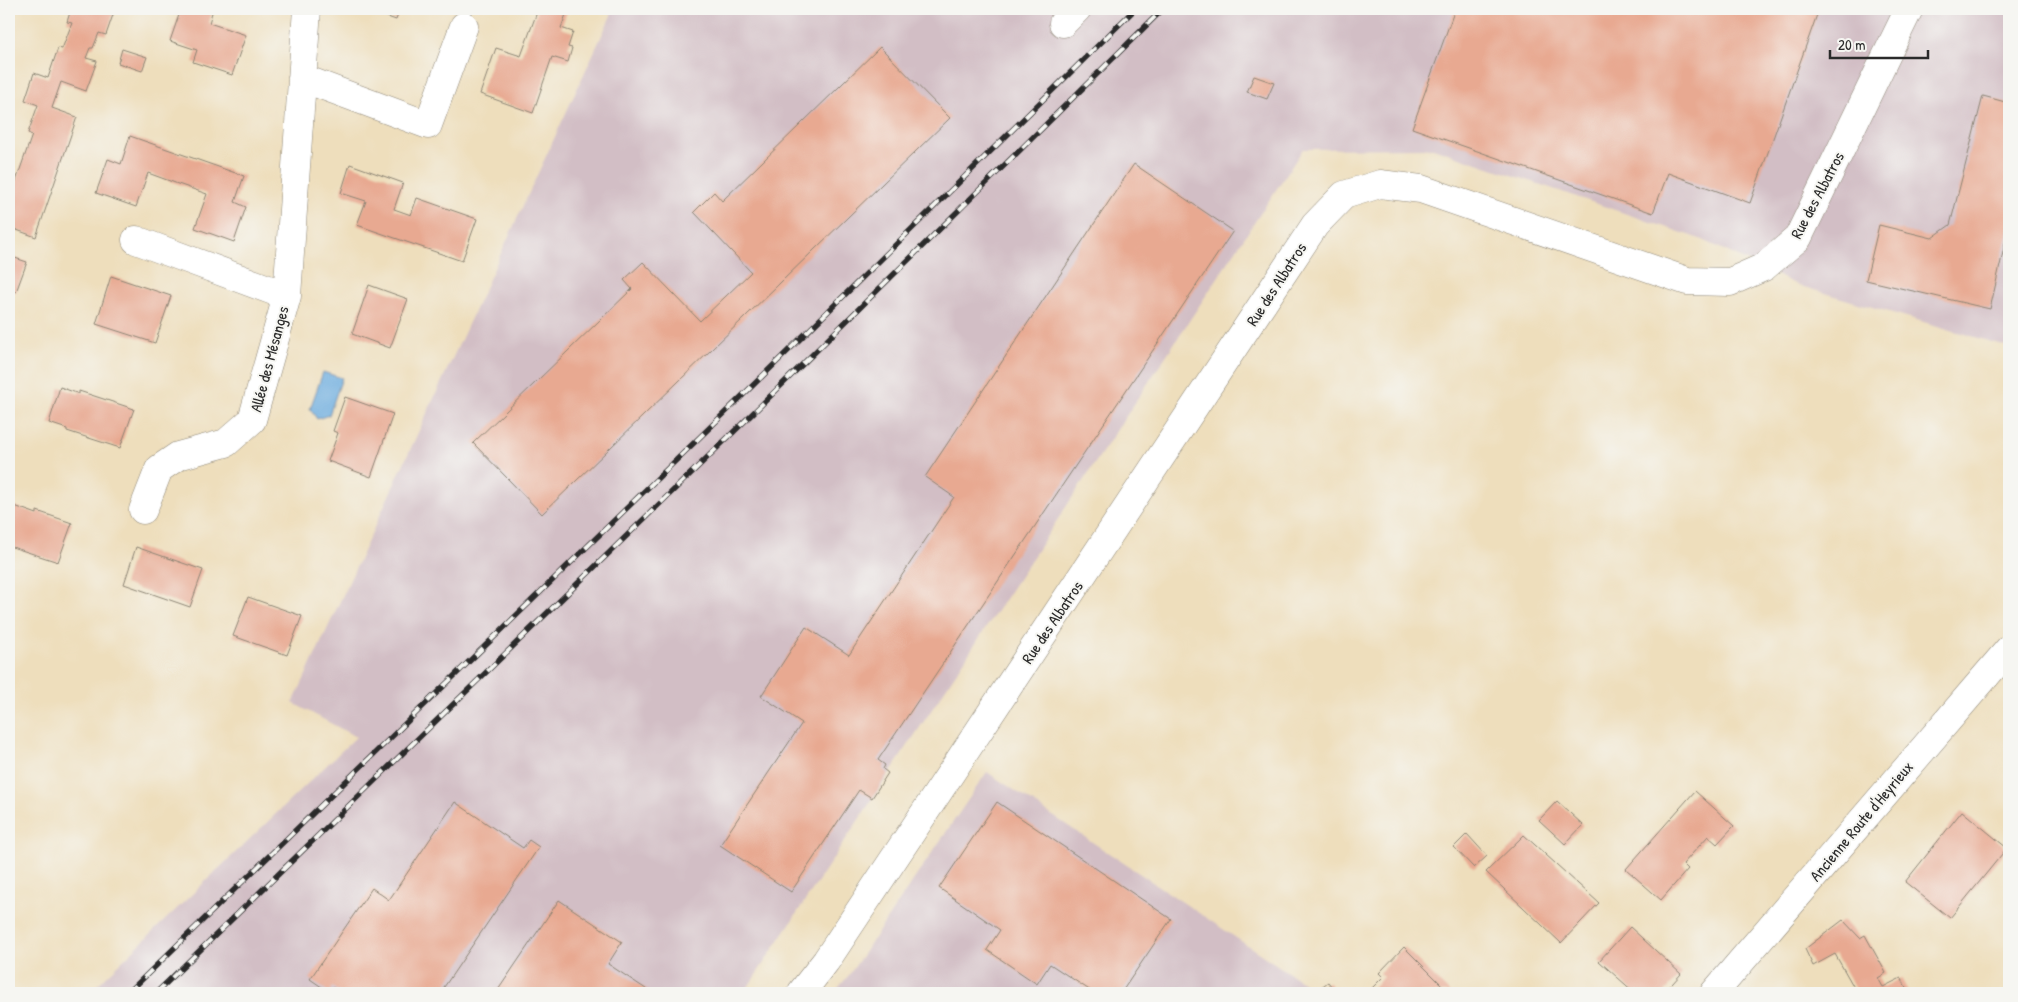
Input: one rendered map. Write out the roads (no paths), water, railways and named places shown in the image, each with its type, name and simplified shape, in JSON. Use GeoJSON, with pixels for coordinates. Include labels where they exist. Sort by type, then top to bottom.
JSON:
{"type":"FeatureCollection","features":[{"type":"Feature","properties":{"kind":"street","name":"Allée des Mésanges"},"geometry":{"type":"LineString","coordinates":[[143,510],[159,469],[178,456],[226,443],[252,420],[286,296],[307,9]]}},
{"type":"Feature","properties":{"kind":"street","name":"Rue des Albatros"},"geometry":{"type":"LineString","coordinates":[[801,993],[832,953],[1315,225],[1344,195],[1380,184],[1421,189],[1687,281],[1730,282],[1764,267],[1798,238],[1909,9]]}},
{"type":"Feature","properties":{"kind":"street"},"geometry":{"type":"LineString","coordinates":[[302,78],[428,125],[464,26]]}},
{"type":"Feature","properties":{"kind":"street","name":"Allée des Mésanges"},"geometry":{"type":"LineString","coordinates":[[136,240],[286,296]]}},
{"type":"Feature","properties":{"kind":"street","name":"Ancienne Route d'Heyrieux"},"geometry":{"type":"LineString","coordinates":[[1714,993],[2009,649]]}},
{"type":"Feature","properties":{"kind":"water"},"geometry":{"type":"Polygon","coordinates":[[[323,372],[342,378],[329,415],[317,419],[310,409],[323,372]]]}},
{"type":"Feature","properties":{"kind":"railway"},"geometry":{"type":"LineString","coordinates":[[128,993],[737,401],[1135,9]]}},
{"type":"Feature","properties":{"kind":"railway"},"geometry":{"type":"LineString","coordinates":[[156,993],[751,415],[1163,9]]}}]}
